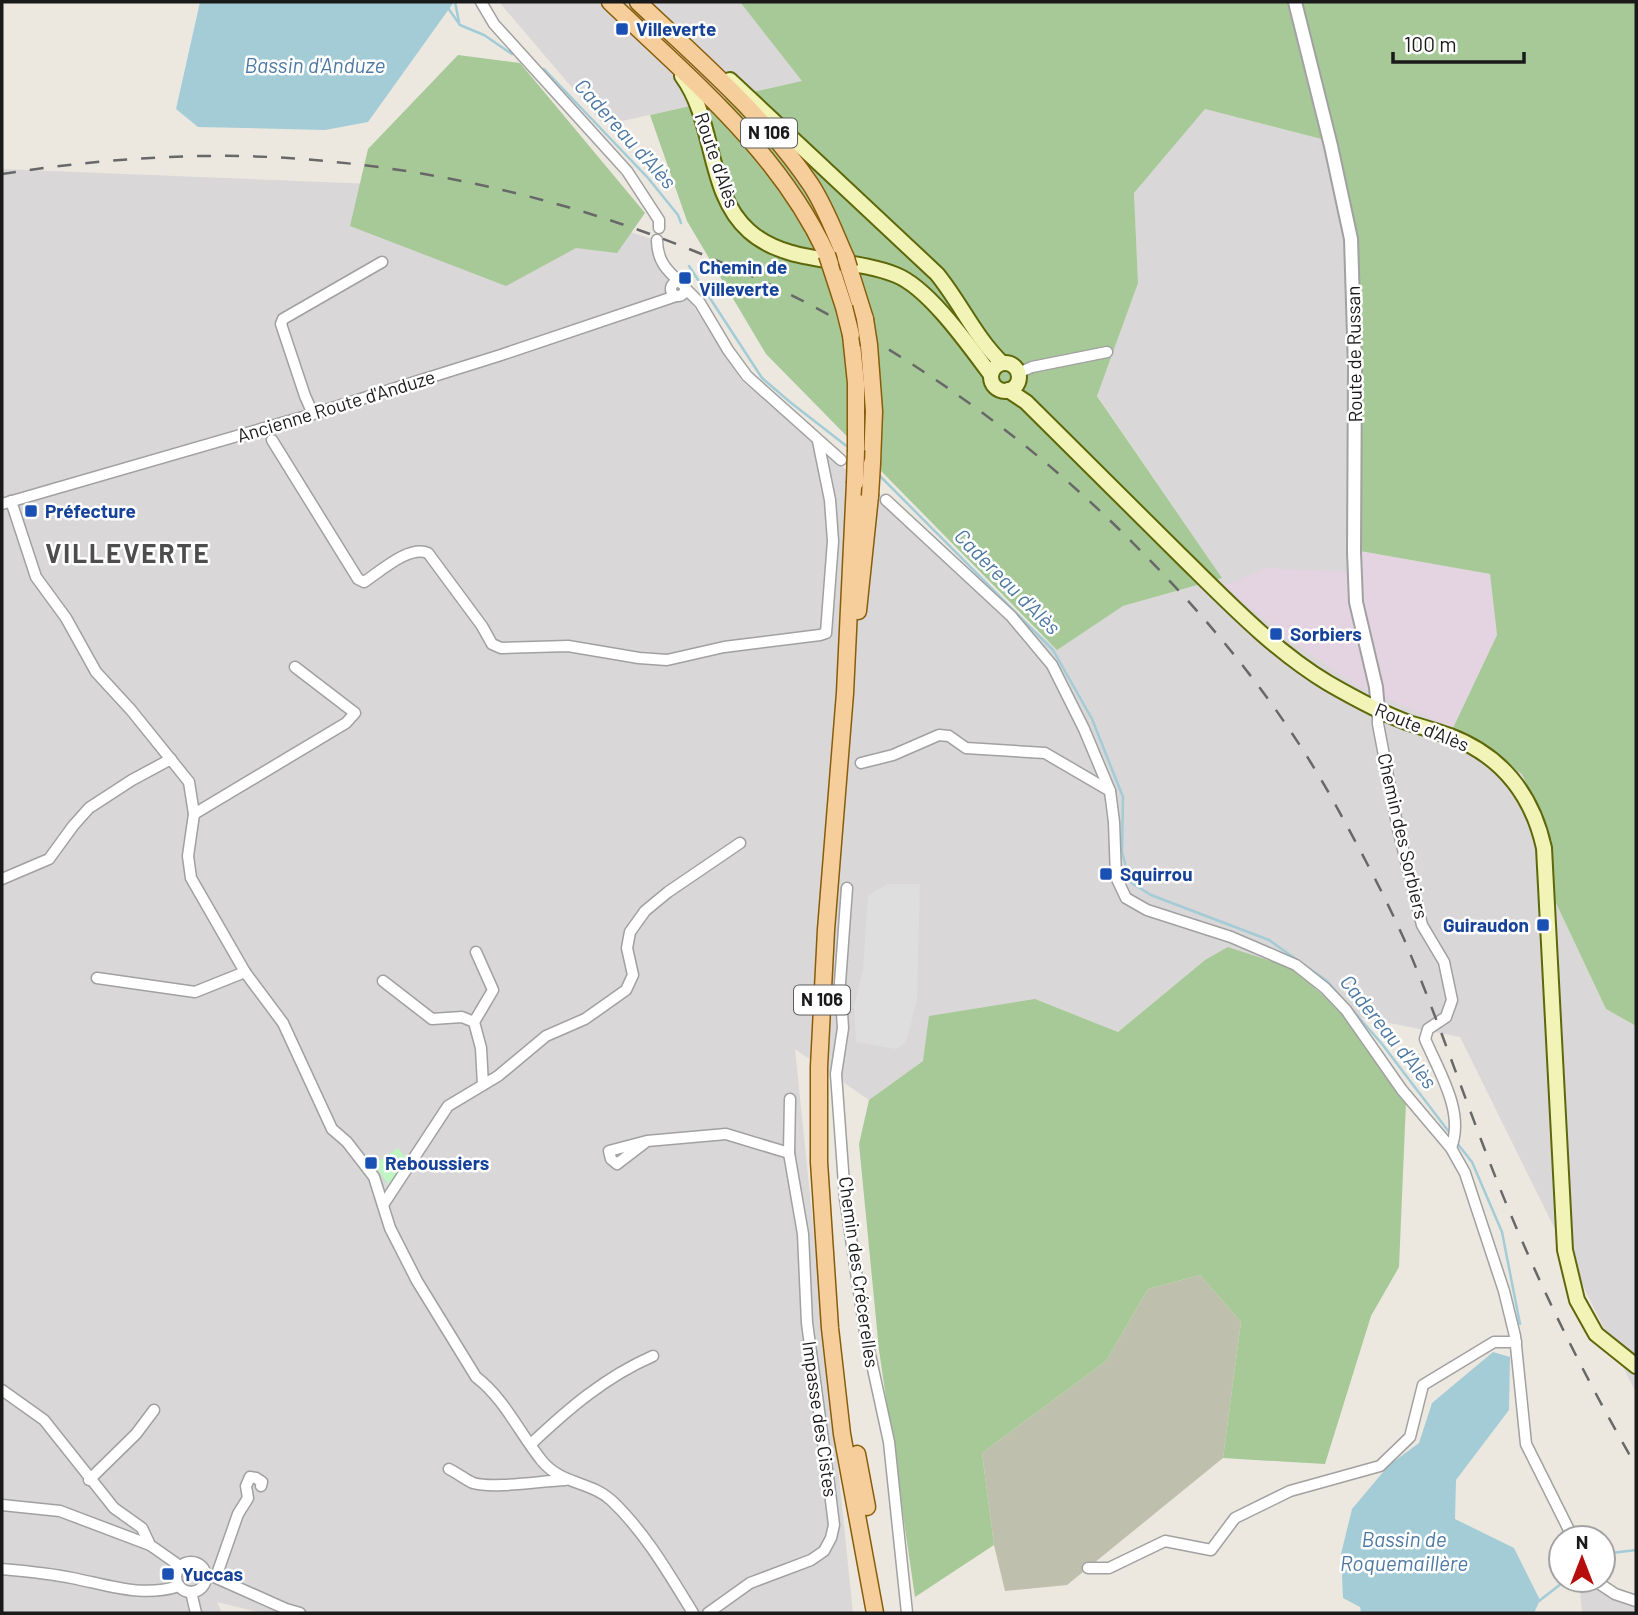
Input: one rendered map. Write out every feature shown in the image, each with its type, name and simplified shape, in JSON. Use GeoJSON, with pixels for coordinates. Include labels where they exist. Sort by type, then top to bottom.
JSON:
{"type":"FeatureCollection","features":[{"type":"Feature","properties":{"kind":"main road","name":"N 106"},"geometry":{"type":"LineString","coordinates":[[610,2],[709,94],[772,165],[801,205],[828,260],[851,335],[856,383],[855,483],[845,693],[827,903],[818,1091],[820,1204],[830,1307],[885,1613]]}},
{"type":"Feature","properties":{"kind":"main road","name":"N 106"},"geometry":{"type":"LineString","coordinates":[[638,2],[752,112],[797,166],[822,205],[848,263],[865,319],[874,411],[872,463],[878,498],[845,693]]}},
{"type":"Feature","properties":{"kind":"main road"},"geometry":{"type":"LineString","coordinates":[[665,28],[739,88],[937,274],[984,343],[1002,363]]}},
{"type":"Feature","properties":{"kind":"main road","name":"Route d'Alès"},"geometry":{"type":"LineString","coordinates":[[664,52],[696,100],[726,199],[748,231],[777,247],[809,257],[884,271],[908,281],[926,296],[991,375]]}},
{"type":"Feature","properties":{"kind":"main road"},"geometry":{"type":"LineString","coordinates":[[1002,363],[1010,364],[1014,382],[996,387],[991,375],[994,367],[1002,363]]}},
{"type":"Feature","properties":{"kind":"main road","name":"Route d'Alès"},"geometry":{"type":"LineString","coordinates":[[1014,382],[1026,402],[1206,580],[1277,645],[1327,683],[1378,710],[1451,736],[1479,750],[1522,790],[1538,823],[1544,848],[1566,1250],[1577,1300],[1596,1334],[1636,1366]]}},
{"type":"Feature","properties":{"kind":"main road","name":"N 106"},"geometry":{"type":"LineString","coordinates":[[830,1307],[842,1434],[875,1613]]}},
{"type":"Feature","properties":{"kind":"street"},"geometry":{"type":"LineString","coordinates":[[481,2],[494,24],[627,171],[659,220],[659,228]]}},
{"type":"Feature","properties":{"kind":"street","name":"Route de Russan"},"geometry":{"type":"LineString","coordinates":[[1295,2],[1351,239],[1356,602],[1376,687],[1378,710]]}},
{"type":"Feature","properties":{"kind":"street"},"geometry":{"type":"LineString","coordinates":[[657,240],[657,254],[678,292],[700,303],[728,351],[747,376],[841,460]]}},
{"type":"Feature","properties":{"kind":"street"},"geometry":{"type":"LineString","coordinates":[[313,414],[281,324],[283,318],[382,262]]}},
{"type":"Feature","properties":{"kind":"street","name":"Ancienne Route d'Anduze"},"geometry":{"type":"LineString","coordinates":[[7,502],[313,414],[501,355],[678,292]]}},
{"type":"Feature","properties":{"kind":"street"},"geometry":{"type":"LineString","coordinates":[[1014,382],[1032,367],[1107,352]]}},
{"type":"Feature","properties":{"kind":"street"},"geometry":{"type":"LineString","coordinates":[[272,440],[358,579],[364,582],[410,553],[421,550],[428,553],[492,644],[501,648],[568,646],[667,660],[724,647],[822,635],[828,630],[833,541],[830,500],[818,440]]}},
{"type":"Feature","properties":{"kind":"street"},"geometry":{"type":"LineString","coordinates":[[878,498],[1011,616],[1052,665],[1084,729],[1110,791],[1114,822],[1115,877],[1126,898],[1147,910],[1231,937],[1296,965],[1325,988],[1346,1010],[1402,1090],[1451,1148],[1465,1173],[1504,1291],[1516,1342],[1526,1444],[1566,1524]]}},
{"type":"Feature","properties":{"kind":"street"},"geometry":{"type":"LineString","coordinates":[[7,502],[36,577],[66,618],[96,671],[189,782],[194,814],[188,856],[191,878],[246,972],[283,1023],[332,1129],[347,1142],[374,1177],[390,1228],[418,1281],[476,1377],[489,1387],[543,1462],[565,1480]]}},
{"type":"Feature","properties":{"kind":"street"},"geometry":{"type":"LineString","coordinates":[[194,814],[346,723],[355,713],[295,667]]}},
{"type":"Feature","properties":{"kind":"street","name":"Chemin des Sorbiers"},"geometry":{"type":"LineString","coordinates":[[1378,710],[1378,724],[1398,829],[1422,925],[1444,962],[1452,1000],[1446,1017],[1428,1029],[1425,1039],[1452,1103],[1456,1135],[1451,1148]]}},
{"type":"Feature","properties":{"kind":"street"},"geometry":{"type":"LineString","coordinates":[[861,764],[892,755],[939,735],[949,736],[966,748],[1045,753],[1110,791]]}},
{"type":"Feature","properties":{"kind":"street"},"geometry":{"type":"LineString","coordinates":[[2,879],[49,859],[72,826],[89,808],[171,759]]}},
{"type":"Feature","properties":{"kind":"street"},"geometry":{"type":"LineString","coordinates":[[383,1205],[448,1106],[498,1076],[545,1036],[585,1019],[626,990],[633,975],[627,948],[630,932],[645,911],[740,843]]}},
{"type":"Feature","properties":{"kind":"street","name":"Chemin des Crécerelles"},"geometry":{"type":"LineString","coordinates":[[847,888],[840,984],[843,1028],[836,1074],[845,1198],[865,1332],[889,1443],[907,1613]]}},
{"type":"Feature","properties":{"kind":"street"},"geometry":{"type":"LineString","coordinates":[[476,951],[493,990],[474,1023],[481,1048],[483,1084]]}},
{"type":"Feature","properties":{"kind":"street"},"geometry":{"type":"LineString","coordinates":[[97,978],[195,992],[246,972]]}},
{"type":"Feature","properties":{"kind":"street"},"geometry":{"type":"LineString","coordinates":[[383,981],[432,1019],[462,1017],[474,1023]]}},
{"type":"Feature","properties":{"kind":"street","name":"Impasse des Cistes"},"geometry":{"type":"LineString","coordinates":[[708,1613],[750,1583],[811,1560],[824,1551],[834,1525],[807,1323],[803,1234],[789,1153],[790,1098]]}},
{"type":"Feature","properties":{"kind":"street"},"geometry":{"type":"LineString","coordinates":[[647,1141],[726,1134],[789,1153]]}},
{"type":"Feature","properties":{"kind":"street"},"geometry":{"type":"LineString","coordinates":[[1088,1568],[1110,1568],[1165,1541],[1211,1550],[1235,1518],[1290,1491],[1380,1466],[1410,1437],[1423,1385],[1494,1342],[1516,1342]]}},
{"type":"Feature","properties":{"kind":"street"},"geometry":{"type":"LineString","coordinates":[[531,1444],[588,1393],[629,1367],[653,1356]]}},
{"type":"Feature","properties":{"kind":"street"},"geometry":{"type":"LineString","coordinates":[[2,1390],[44,1420],[89,1480],[114,1508],[142,1528],[150,1545]]}},
{"type":"Feature","properties":{"kind":"street"},"geometry":{"type":"LineString","coordinates":[[89,1480],[136,1434],[154,1410]]}},
{"type":"Feature","properties":{"kind":"street"},"geometry":{"type":"LineString","coordinates":[[449,1469],[471,1482],[488,1484],[565,1480],[583,1483],[610,1498],[650,1546],[694,1613]]}},
{"type":"Feature","properties":{"kind":"street"},"geometry":{"type":"LineString","coordinates":[[191,1592],[204,1585],[211,1576],[238,1514],[248,1498],[246,1486],[250,1477],[262,1482],[261,1486]]}},
{"type":"Feature","properties":{"kind":"street"},"geometry":{"type":"LineString","coordinates":[[2,1506],[60,1511],[150,1545],[180,1566]]}},
{"type":"Feature","properties":{"kind":"street"},"geometry":{"type":"LineString","coordinates":[[180,1566],[192,1562],[211,1576],[300,1613]]}},
{"type":"Feature","properties":{"kind":"street"},"geometry":{"type":"LineString","coordinates":[[179,1586],[176,1579],[180,1566]]}},
{"type":"Feature","properties":{"kind":"street"},"geometry":{"type":"LineString","coordinates":[[2,1569],[40,1572],[121,1589],[150,1592],[179,1586],[191,1592]]}},
{"type":"Feature","properties":{"kind":"street"},"geometry":{"type":"LineString","coordinates":[[191,1592],[196,1613]]}},
{"type":"Feature","properties":{"kind":"street"},"geometry":{"type":"LineString","coordinates":[[1615,1594],[1636,1601]]}},
{"type":"Feature","properties":{"kind":"shaded area"},"geometry":{"type":"Polygon","coordinates":[[[499,2],[740,2],[803,81],[604,125],[499,2]]]}},
{"type":"Feature","properties":{"kind":"shaded area"},"geometry":{"type":"Polygon","coordinates":[[[1205,109],[1337,143],[1357,237],[1360,550],[1453,728],[1522,774],[1552,841],[1547,884],[1606,1009],[1636,1026],[1636,1393],[1460,1037],[1344,1014],[1205,960],[1118,1032],[1035,999],[923,1061],[869,1100],[795,1049],[853,1613],[261,1613],[217,1602],[222,1613],[2,1613],[2,169],[449,187],[592,220],[649,238],[742,381],[1057,649],[1123,606],[1222,578],[1097,395],[1138,283],[1134,193],[1205,109]]]}},
{"type":"Feature","properties":{"kind":"shaded area"},"geometry":{"type":"Polygon","coordinates":[[[1360,551],[1490,574],[1497,635],[1453,728],[1357,686],[1286,638],[1225,586],[1265,568],[1352,572],[1360,551]]]}},
{"type":"Feature","properties":{"kind":"shaded area"},"geometry":{"type":"Polygon","coordinates":[[[888,884],[920,884],[917,1000],[906,1043],[896,1049],[856,1042],[854,1006],[863,969],[868,895],[888,884]]]}},
{"type":"Feature","properties":{"kind":"shaded area"},"geometry":{"type":"Polygon","coordinates":[[[1200,1275],[1241,1322],[1223,1458],[1067,1585],[1005,1591],[994,1545],[982,1453],[1106,1361],[1148,1289],[1200,1275]]]}},
{"type":"Feature","properties":{"kind":"shaded area"},"geometry":{"type":"Polygon","coordinates":[[[1580,1594],[1614,1594],[1636,1603],[1636,1613],[1582,1613],[1580,1594]]]}},
{"type":"Feature","properties":{"kind":"green space"},"geometry":{"type":"Polygon","coordinates":[[[740,2],[1636,2],[1636,1026],[1606,1009],[1547,884],[1552,841],[1522,774],[1453,728],[1497,635],[1490,574],[1360,551],[1357,237],[1337,143],[1205,109],[1134,193],[1138,283],[1097,396],[1222,578],[1123,606],[1057,650],[766,354],[687,221],[650,115],[802,81],[740,2]]]}},
{"type":"Feature","properties":{"kind":"green space"},"geometry":{"type":"Polygon","coordinates":[[[458,55],[520,63],[645,213],[617,253],[576,248],[506,286],[350,226],[368,149],[458,55]]]}},
{"type":"Feature","properties":{"kind":"green space"},"geometry":{"type":"Polygon","coordinates":[[[1228,947],[1292,968],[1344,1014],[1406,1102],[1399,1267],[1371,1316],[1325,1464],[1223,1458],[1241,1322],[1200,1275],[1148,1289],[1106,1361],[982,1453],[994,1545],[915,1597],[879,1350],[859,1144],[869,1100],[923,1061],[929,1016],[1035,999],[1118,1032],[1205,960],[1228,947]]]}},
{"type":"Feature","properties":{"kind":"green space"},"geometry":{"type":"Polygon","coordinates":[[[398,1148],[409,1162],[388,1184],[374,1164],[398,1148]]]}},
{"type":"Feature","properties":{"kind":"water","name":"Bassin d'Anduze"},"geometry":{"type":"Polygon","coordinates":[[[200,2],[454,2],[368,122],[325,130],[198,127],[176,109],[200,2]]]}},
{"type":"Feature","properties":{"kind":"water","name":"Bassin de Roquemaillère"},"geometry":{"type":"Polygon","coordinates":[[[1493,1352],[1510,1357],[1509,1410],[1456,1480],[1455,1519],[1514,1548],[1540,1600],[1534,1613],[1361,1613],[1360,1607],[1343,1598],[1341,1554],[1352,1509],[1389,1465],[1419,1443],[1432,1403],[1493,1352]]]}},
{"type":"Feature","properties":{"kind":"waterway","name":"Cadereau d'Alès"},"geometry":{"type":"LineString","coordinates":[[455,2],[459,22]]}},
{"type":"Feature","properties":{"kind":"waterway","name":"Cadereau d'Alès"},"geometry":{"type":"LineString","coordinates":[[448,8],[460,25],[484,35],[512,54]]}},
{"type":"Feature","properties":{"kind":"waterway","name":"Cadereau d'Alès"},"geometry":{"type":"LineString","coordinates":[[544,69],[648,178],[678,215],[681,223]]}},
{"type":"Feature","properties":{"kind":"waterway","name":"Cadereau d'Alès"},"geometry":{"type":"LineString","coordinates":[[689,266],[762,378],[849,448]]}},
{"type":"Feature","properties":{"kind":"waterway","name":"Cadereau d'Alès"},"geometry":{"type":"LineString","coordinates":[[877,473],[1053,650],[1092,719],[1123,797],[1122,852],[1130,882],[1151,895],[1269,940],[1327,981],[1382,1044],[1449,1132]]}},
{"type":"Feature","properties":{"kind":"waterway","name":"Cadereau d'Alès"},"geometry":{"type":"LineString","coordinates":[[1457,1143],[1472,1162],[1502,1232],[1520,1324]]}},
{"type":"Feature","properties":{"kind":"waterway","name":"Cadereau d'Alès"},"geometry":{"type":"LineString","coordinates":[[1617,1552],[1636,1550]]}},
{"type":"Feature","properties":{"kind":"waterway","name":"Cadereau d'Alès"},"geometry":{"type":"LineString","coordinates":[[1539,1601],[1548,1594]]}},
{"type":"Feature","properties":{"kind":"railway"},"geometry":{"type":"LineString","coordinates":[[2,174],[151,158],[264,157],[417,173],[532,197],[643,231],[751,276],[854,329],[953,391],[1045,462],[1132,542],[1188,600],[1264,694],[1330,795],[1404,939],[1494,1175],[1552,1307],[1636,1466]]}},
{"type":"Feature","properties":{"kind":"place","name":"Villeverte"},"geometry":{"type":"Point","coordinates":[622,29]}},
{"type":"Feature","properties":{"kind":"place","name":"Chemin de Villeverte"},"geometry":{"type":"Point","coordinates":[685,278]}},
{"type":"Feature","properties":{"kind":"place","name":"Préfecture"},"geometry":{"type":"Point","coordinates":[31,511]}},
{"type":"Feature","properties":{"kind":"place","name":"Sorbiers"},"geometry":{"type":"Point","coordinates":[1276,634]}},
{"type":"Feature","properties":{"kind":"place","name":"Squirrou"},"geometry":{"type":"Point","coordinates":[1106,874]}},
{"type":"Feature","properties":{"kind":"place","name":"Guiraudon"},"geometry":{"type":"Point","coordinates":[1543,925]}},
{"type":"Feature","properties":{"kind":"place","name":"Reboussiers"},"geometry":{"type":"Point","coordinates":[371,1163]}},
{"type":"Feature","properties":{"kind":"place","name":"Yuccas"},"geometry":{"type":"Point","coordinates":[168,1574]}},
{"type":"Feature","properties":{"kind":"district","name":"VILLEVERTE"},"geometry":{"type":"Point","coordinates":[128,554]}}]}
